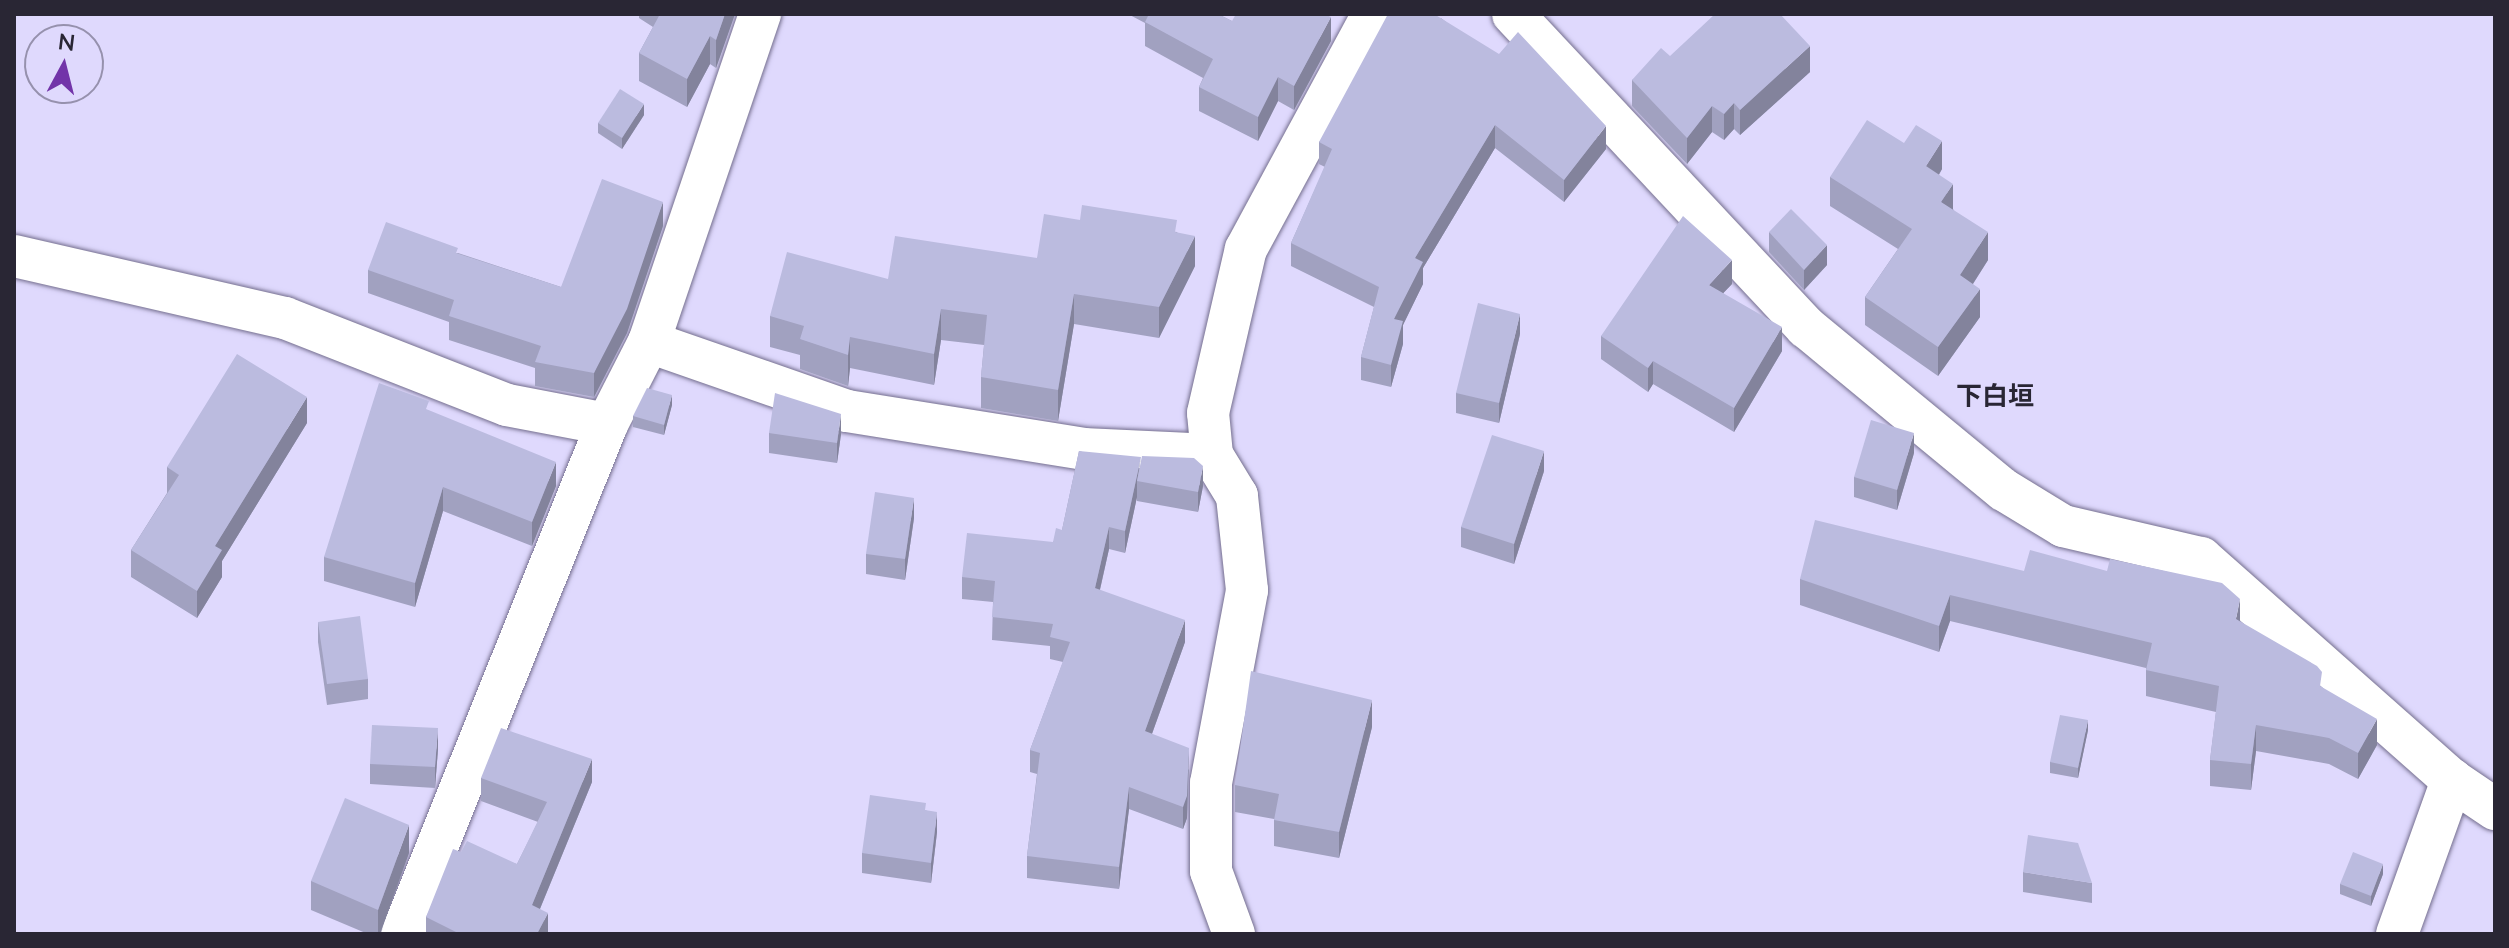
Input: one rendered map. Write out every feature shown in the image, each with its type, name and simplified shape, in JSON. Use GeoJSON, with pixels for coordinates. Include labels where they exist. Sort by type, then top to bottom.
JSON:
{"type":"FeatureCollection","features":[{"type":"Feature","properties":{"kind":"street"},"geometry":{"type":"LineString","coordinates":[[402,934],[607,424],[649,342],[760,14]]}},
{"type":"Feature","properties":{"kind":"street"},"geometry":{"type":"LineString","coordinates":[[1234,934],[1211,871],[1211,783],[1247,590],[1237,496],[1212,455],[1208,413],[1246,249],[1373,14]]}},
{"type":"Feature","properties":{"kind":"street"},"geometry":{"type":"LineString","coordinates":[[1513,14],[1806,327],[2004,490],[2063,526],[2201,558],[2480,793],[2397,934]]}},
{"type":"Feature","properties":{"kind":"street"},"geometry":{"type":"LineString","coordinates":[[14,256],[285,318],[507,405],[607,424]]}},
{"type":"Feature","properties":{"kind":"street"},"geometry":{"type":"LineString","coordinates":[[649,342],[861,414],[1083,449],[1212,455]]}},
{"type":"Feature","properties":{"kind":"building"},"geometry":{"type":"Polygon","coordinates":[[[660,14],[725,14],[716,40],[710,36],[687,79],[639,53],[660,14]]]}},
{"type":"Feature","properties":{"kind":"building"},"geometry":{"type":"Polygon","coordinates":[[[1149,14],[1218,14],[1232,21],[1236,14],[1324,14],[1331,17],[1294,86],[1278,77],[1258,117],[1199,87],[1213,59],[1145,22],[1149,14]]]}},
{"type":"Feature","properties":{"kind":"building"},"geometry":{"type":"Polygon","coordinates":[[[1388,14],[1434,14],[1499,54],[1518,32],[1606,126],[1564,180],[1495,125],[1415,258],[1423,262],[1394,319],[1403,321],[1391,365],[1361,357],[1379,287],[1291,243],[1332,149],[1319,142],[1388,14]]]}},
{"type":"Feature","properties":{"kind":"building"},"geometry":{"type":"Polygon","coordinates":[[[1715,14],[1780,14],[1810,46],[1740,110],[1734,103],[1724,114],[1712,106],[1687,138],[1632,80],[1661,48],[1670,56],[1715,14]]]}},
{"type":"Feature","properties":{"kind":"building"},"geometry":{"type":"Polygon","coordinates":[[[620,89],[644,104],[622,138],[598,123],[620,89]]]}},
{"type":"Feature","properties":{"kind":"building"},"geometry":{"type":"Polygon","coordinates":[[[1867,120],[1904,143],[1916,125],[1942,141],[1926,166],[1953,184],[1941,202],[1988,232],[1960,275],[1980,289],[1938,347],[1865,297],[1912,229],[1830,177],[1867,120]]]}},
{"type":"Feature","properties":{"kind":"building"},"geometry":{"type":"Polygon","coordinates":[[[602,179],[663,202],[627,309],[594,373],[535,362],[541,346],[449,316],[454,300],[368,270],[386,222],[458,248],[456,253],[561,287],[602,179]]]}},
{"type":"Feature","properties":{"kind":"building"},"geometry":{"type":"Polygon","coordinates":[[[1082,205],[1177,220],[1175,232],[1195,236],[1159,307],[1074,294],[1058,390],[981,377],[987,315],[941,309],[934,354],[850,337],[848,355],[800,339],[804,326],[770,316],[787,252],[888,279],[895,236],[1037,258],[1044,214],[1080,220],[1082,205]]]}},
{"type":"Feature","properties":{"kind":"building"},"geometry":{"type":"Polygon","coordinates":[[[1791,209],[1827,245],[1804,270],[1769,232],[1791,209]]]}},
{"type":"Feature","properties":{"kind":"building"},"geometry":{"type":"Polygon","coordinates":[[[1683,216],[1732,260],[1709,285],[1782,327],[1734,408],[1653,361],[1648,368],[1601,336],[1683,216]]]}},
{"type":"Feature","properties":{"kind":"building"},"geometry":{"type":"Polygon","coordinates":[[[1478,303],[1520,314],[1499,403],[1456,393],[1478,303]]]}},
{"type":"Feature","properties":{"kind":"building"},"geometry":{"type":"Polygon","coordinates":[[[237,354],[307,397],[215,546],[222,550],[197,591],[131,550],[179,475],[167,467],[237,354]]]}},
{"type":"Feature","properties":{"kind":"building"},"geometry":{"type":"Polygon","coordinates":[[[379,383],[429,401],[426,409],[556,462],[532,522],[443,487],[415,583],[324,557],[379,383]]]}},
{"type":"Feature","properties":{"kind":"building"},"geometry":{"type":"Polygon","coordinates":[[[647,388],[672,395],[664,425],[633,416],[647,388]]]}},
{"type":"Feature","properties":{"kind":"building"},"geometry":{"type":"Polygon","coordinates":[[[775,393],[841,414],[837,443],[769,433],[775,393]]]}},
{"type":"Feature","properties":{"kind":"building"},"geometry":{"type":"Polygon","coordinates":[[[1871,420],[1914,433],[1897,490],[1854,477],[1871,420]]]}},
{"type":"Feature","properties":{"kind":"building"},"geometry":{"type":"Polygon","coordinates":[[[1492,435],[1544,451],[1514,544],[1461,527],[1492,435]]]}},
{"type":"Feature","properties":{"kind":"building"},"geometry":{"type":"Polygon","coordinates":[[[1079,451],[1141,457],[1125,531],[1109,527],[1095,588],[1185,620],[1145,731],[1189,748],[1187,796],[1183,807],[1129,787],[1119,867],[1027,856],[1040,753],[1030,750],[1070,642],[1050,637],[1053,624],[992,617],[995,581],[962,577],[967,533],[1053,542],[1056,528],[1062,530],[1079,451]]]}},
{"type":"Feature","properties":{"kind":"building"},"geometry":{"type":"Polygon","coordinates":[[[1142,456],[1194,458],[1203,466],[1198,492],[1137,481],[1142,456]]]}},
{"type":"Feature","properties":{"kind":"building"},"geometry":{"type":"Polygon","coordinates":[[[875,492],[914,498],[905,559],[866,554],[875,492]]]}},
{"type":"Feature","properties":{"kind":"building"},"geometry":{"type":"Polygon","coordinates":[[[1815,520],[2024,571],[2030,550],[2107,571],[2110,559],[2222,583],[2240,599],[2236,619],[2317,666],[2322,672],[2320,686],[2377,719],[2358,753],[2329,738],[2256,725],[2251,764],[2210,760],[2219,686],[2146,670],[2152,643],[1950,595],[1939,626],[1800,579],[1815,520]]]}},
{"type":"Feature","properties":{"kind":"building"},"geometry":{"type":"Polygon","coordinates":[[[360,616],[368,679],[327,684],[318,622],[360,616]]]}},
{"type":"Feature","properties":{"kind":"building"},"geometry":{"type":"Polygon","coordinates":[[[1251,671],[1372,700],[1339,832],[1274,820],[1279,794],[1235,785],[1251,671]]]}},
{"type":"Feature","properties":{"kind":"building"},"geometry":{"type":"Polygon","coordinates":[[[2060,715],[2088,720],[2078,768],[2050,762],[2060,715]]]}},
{"type":"Feature","properties":{"kind":"building"},"geometry":{"type":"Polygon","coordinates":[[[372,725],[438,728],[435,767],[370,764],[372,725]]]}},
{"type":"Feature","properties":{"kind":"building"},"geometry":{"type":"Polygon","coordinates":[[[501,728],[592,759],[532,905],[548,913],[537,934],[460,934],[426,917],[453,849],[461,852],[467,841],[517,864],[547,802],[481,778],[501,728]]]}},
{"type":"Feature","properties":{"kind":"building"},"geometry":{"type":"Polygon","coordinates":[[[870,795],[926,803],[925,810],[937,812],[931,863],[862,853],[870,795]]]}},
{"type":"Feature","properties":{"kind":"building"},"geometry":{"type":"Polygon","coordinates":[[[345,798],[409,825],[378,910],[311,881],[345,798]]]}},
{"type":"Feature","properties":{"kind":"building"},"geometry":{"type":"Polygon","coordinates":[[[2028,835],[2078,843],[2092,883],[2023,872],[2028,835]]]}},
{"type":"Feature","properties":{"kind":"building"},"geometry":{"type":"Polygon","coordinates":[[[2353,852],[2383,864],[2371,896],[2340,884],[2353,852]]]}},
{"type":"Feature","properties":{"kind":"district","name":"下白垣"},"geometry":{"type":"Point","coordinates":[1995,396]}}]}
